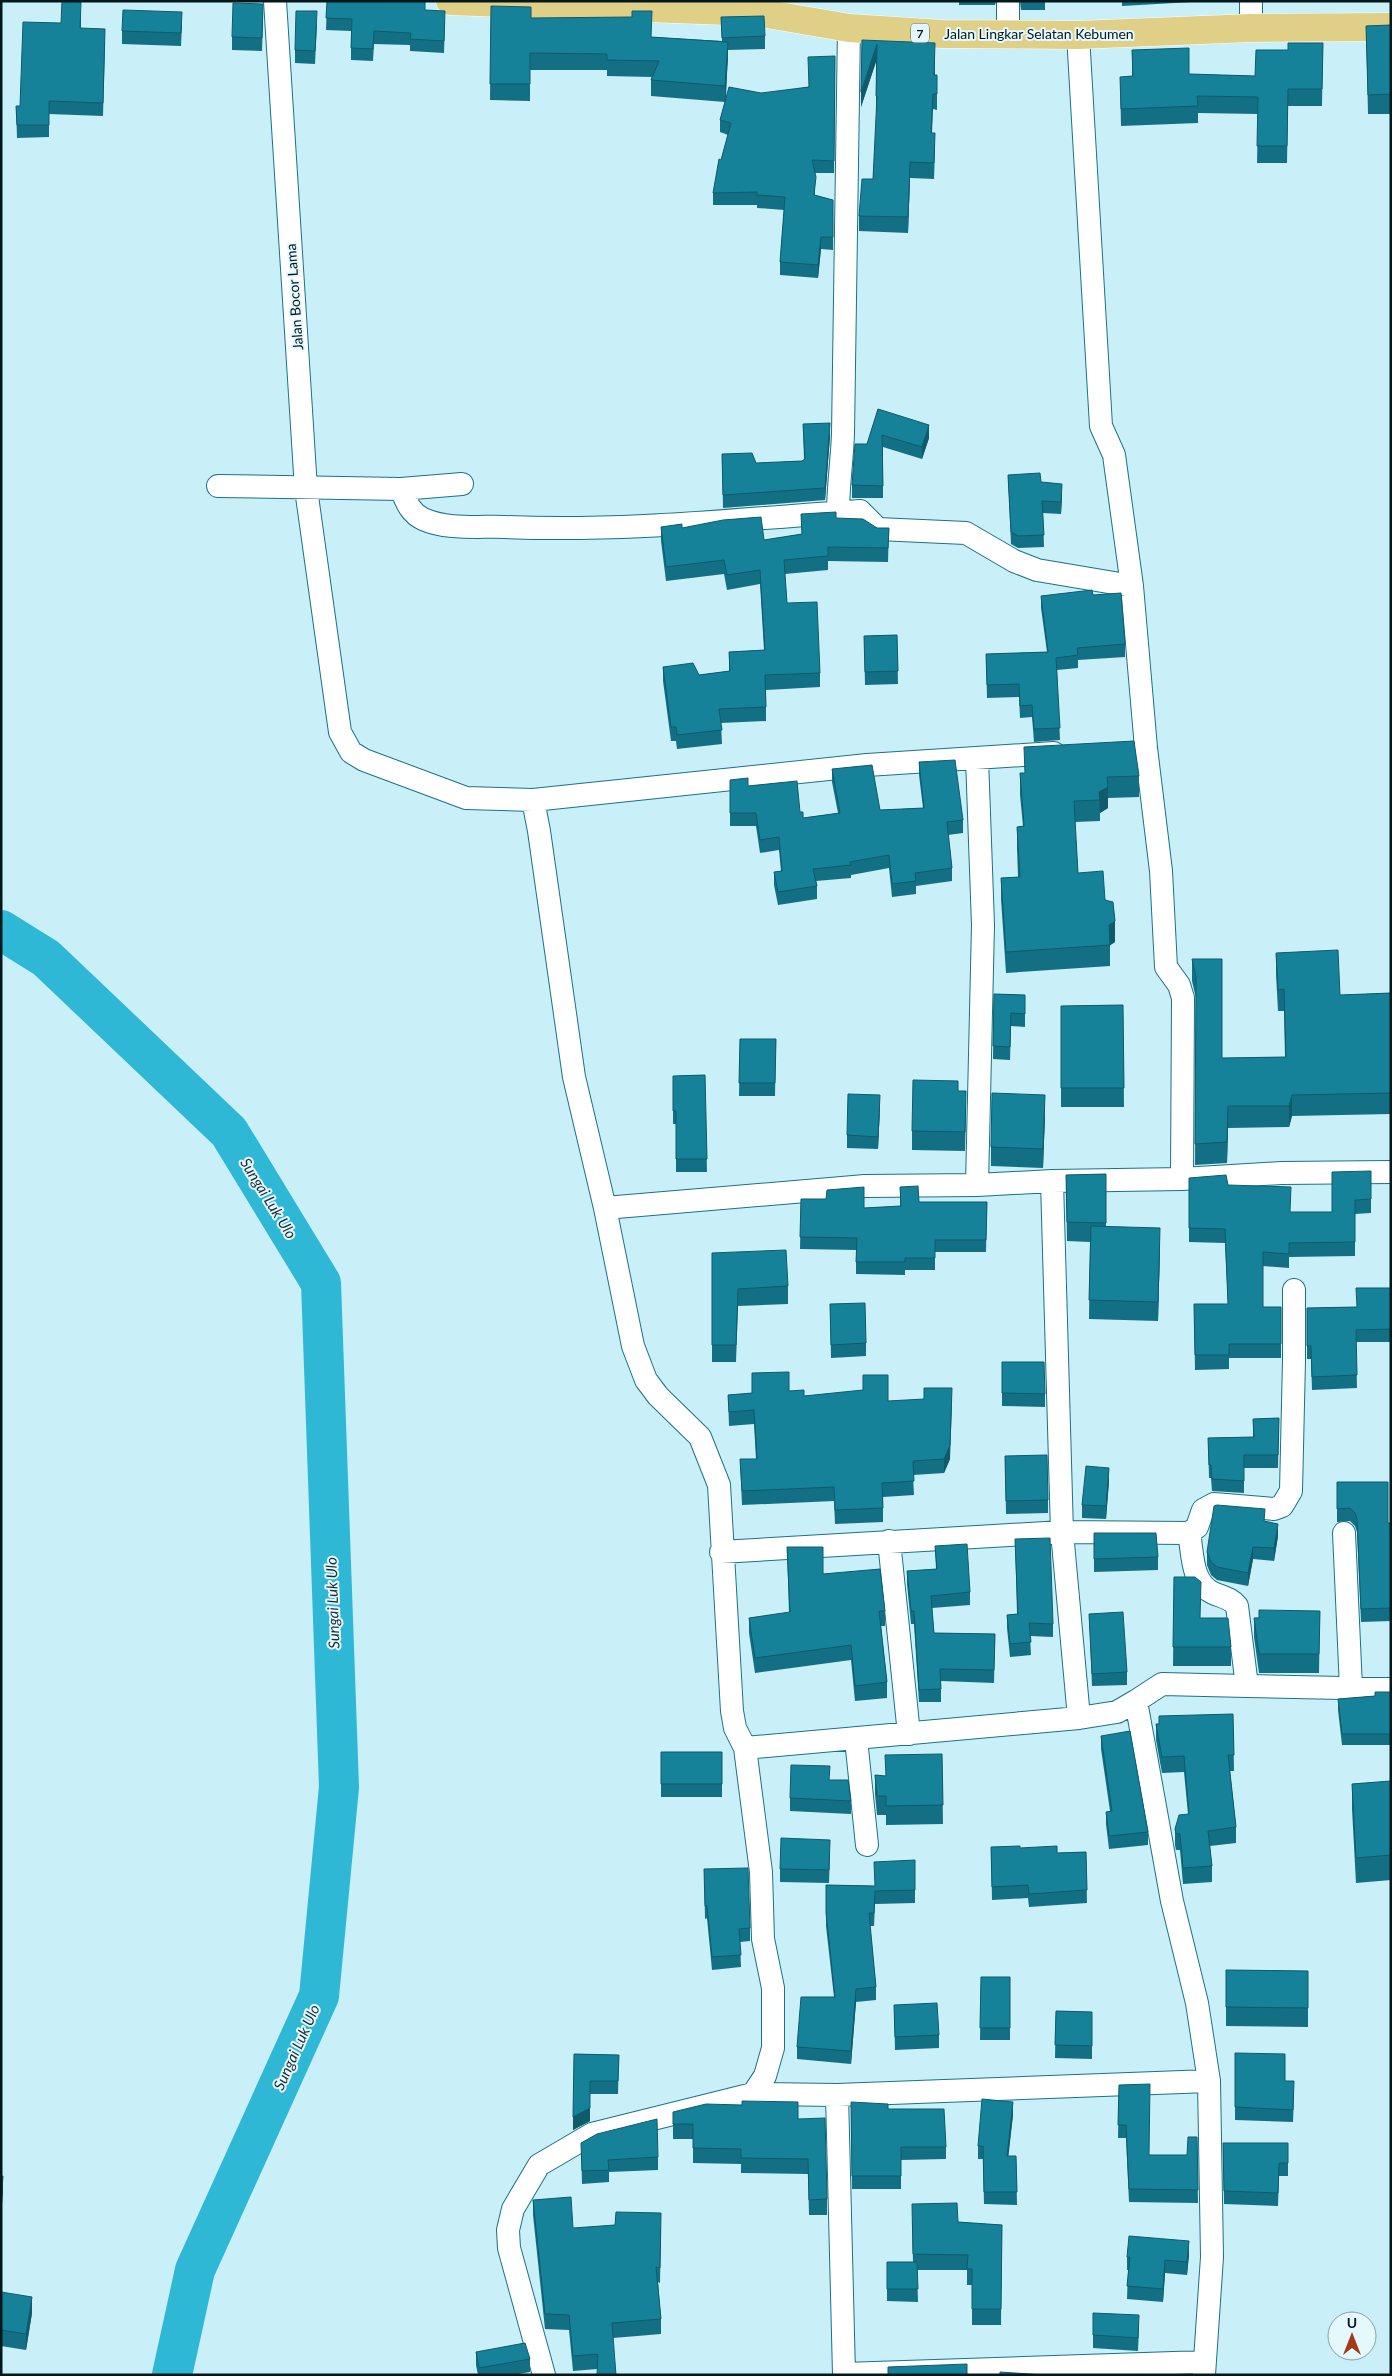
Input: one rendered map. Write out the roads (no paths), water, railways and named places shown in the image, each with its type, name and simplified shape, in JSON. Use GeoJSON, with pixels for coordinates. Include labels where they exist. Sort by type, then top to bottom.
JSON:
{"type":"FeatureCollection","features":[{"type":"Feature","properties":{"kind":"highway","name":"Jalan Lingkar Selatan Kebumen"},"geometry":{"type":"LineString","coordinates":[[450,1],[756,7],[850,28],[942,34],[1078,35],[1251,14],[1391,27]]}},
{"type":"Feature","properties":{"kind":"street","name":"Jalan Bocor Lama"},"geometry":{"type":"LineString","coordinates":[[274,1],[306,489],[340,732],[351,752],[364,760],[466,798],[498,800],[533,800],[867,764],[1071,752]]}},
{"type":"Feature","properties":{"kind":"street"},"geometry":{"type":"LineString","coordinates":[[1008,1],[1008,35]]}},
{"type":"Feature","properties":{"kind":"street"},"geometry":{"type":"LineString","coordinates":[[838,513],[838,482],[842,467],[843,434],[850,28]]}},
{"type":"Feature","properties":{"kind":"street"},"geometry":{"type":"LineString","coordinates":[[1078,35],[1101,426],[1114,455],[1132,586],[1137,748],[1161,871],[1166,967],[1179,986],[1183,998],[1182,1179]]}},
{"type":"Feature","properties":{"kind":"street"},"geometry":{"type":"LineString","coordinates":[[218,486],[306,489],[401,489],[462,484]]}},
{"type":"Feature","properties":{"kind":"street"},"geometry":{"type":"LineString","coordinates":[[401,489],[409,508],[420,518],[439,524],[564,529],[682,525],[860,511],[878,529],[966,533],[1014,561],[1037,570],[1132,586]]}},
{"type":"Feature","properties":{"kind":"street"},"geometry":{"type":"LineString","coordinates":[[977,758],[983,926],[977,1185]]}},
{"type":"Feature","properties":{"kind":"street"},"geometry":{"type":"LineString","coordinates":[[533,800],[574,1077],[606,1208],[633,1346],[646,1380],[658,1396],[700,1437],[719,1485],[721,1552],[732,1711],[735,1728],[745,1748],[761,1872],[762,1930],[773,1988],[773,2048],[765,2076],[753,2094]]}},
{"type":"Feature","properties":{"kind":"street"},"geometry":{"type":"LineString","coordinates":[[606,1208],[857,1186],[977,1185],[1052,1181],[1182,1179],[1281,1173],[1391,1172]]}},
{"type":"Feature","properties":{"kind":"street"},"geometry":{"type":"LineString","coordinates":[[1052,1181],[1062,1532],[1079,1718]]}},
{"type":"Feature","properties":{"kind":"street"},"geometry":{"type":"LineString","coordinates":[[721,1552],[1062,1532],[1174,1533],[1197,1527],[1203,1510],[1214,1504],[1274,1509],[1282,1506],[1287,1501],[1291,1492],[1294,1290]]}},
{"type":"Feature","properties":{"kind":"street"},"geometry":{"type":"LineString","coordinates":[[1174,1533],[1202,1586],[1231,1599],[1237,1606],[1247,1686]]}},
{"type":"Feature","properties":{"kind":"street"},"geometry":{"type":"LineString","coordinates":[[1344,1533],[1351,1688]]}},
{"type":"Feature","properties":{"kind":"street"},"geometry":{"type":"LineString","coordinates":[[889,1541],[909,1734]]}},
{"type":"Feature","properties":{"kind":"street"},"geometry":{"type":"LineString","coordinates":[[745,1748],[1079,1718],[1117,1712],[1162,1684],[1391,1689]]}},
{"type":"Feature","properties":{"kind":"street"},"geometry":{"type":"LineString","coordinates":[[840,2375],[1204,2368],[1212,2257],[1208,2081],[1197,2003],[1172,1902],[1136,1701]]}},
{"type":"Feature","properties":{"kind":"street"},"geometry":{"type":"LineString","coordinates":[[856,1739],[867,1845]]}},
{"type":"Feature","properties":{"kind":"street"},"geometry":{"type":"LineString","coordinates":[[544,2375],[509,2248],[508,2239],[513,2209],[538,2165],[592,2134],[753,2094],[837,2095],[1208,2081]]}},
{"type":"Feature","properties":{"kind":"street"},"geometry":{"type":"LineString","coordinates":[[837,2095],[844,2374]]}},
{"type":"Feature","properties":{"kind":"waterway","name":"Sungai Luk Ulo"},"geometry":{"type":"LineString","coordinates":[[1,930],[46,958],[229,1132],[321,1283],[339,1787],[319,1996],[195,2270],[172,2375]]}}]}
